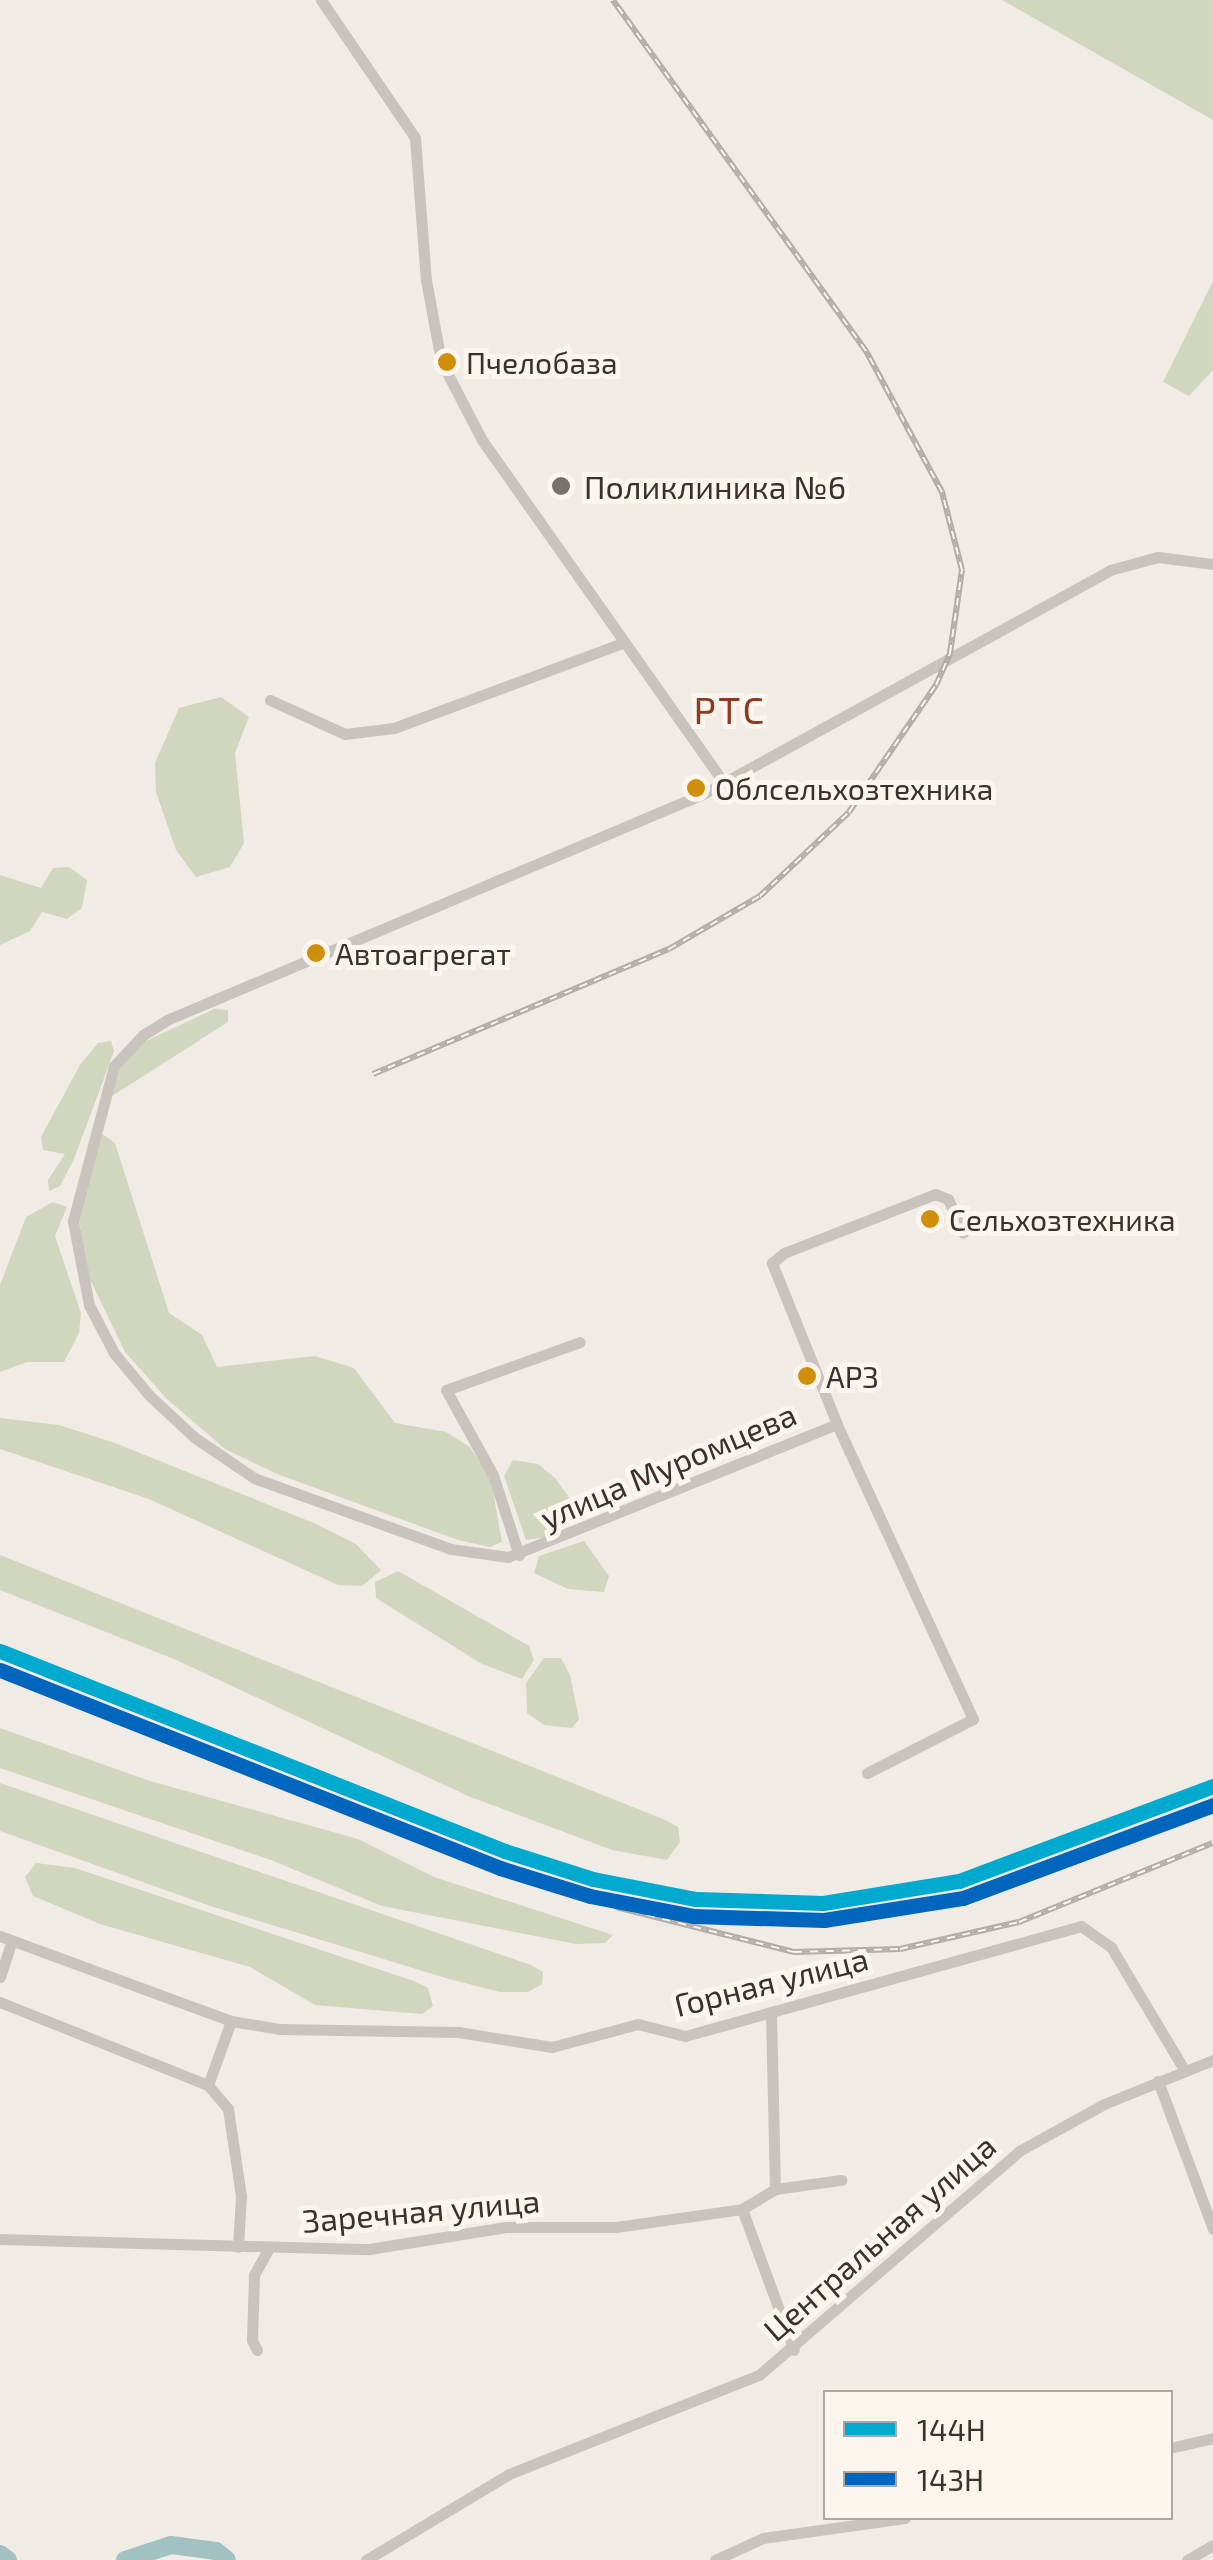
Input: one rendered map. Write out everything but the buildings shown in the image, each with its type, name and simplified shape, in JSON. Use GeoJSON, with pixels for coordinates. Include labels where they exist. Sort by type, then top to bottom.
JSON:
{"type":"FeatureCollection","features":[{"type":"Feature","properties":{"kind":"street"},"geometry":{"type":"LineString","coordinates":[[321,0],[415,138],[426,280],[441,361],[482,440],[724,783]]}},
{"type":"Feature","properties":{"kind":"street"},"geometry":{"type":"LineString","coordinates":[[580,1342],[446,1390],[493,1475],[519,1555],[451,1549],[254,1478],[204,1445],[149,1395],[100,1330],[76,1258],[74,1208],[97,1112],[114,1066],[155,1026],[724,783],[872,706],[950,653],[1126,564],[1171,557],[1213,564]]}},
{"type":"Feature","properties":{"kind":"street"},"geometry":{"type":"LineString","coordinates":[[270,700],[344,734],[394,728],[623,643]]}},
{"type":"Feature","properties":{"kind":"street","name":"улица Муромцева"},"geometry":{"type":"LineString","coordinates":[[867,1773],[974,1718],[837,1424],[773,1271],[776,1258],[941,1194],[963,1233]]}},
{"type":"Feature","properties":{"kind":"street","name":"улица Муромцева"},"geometry":{"type":"LineString","coordinates":[[519,1555],[837,1424]]}},
{"type":"Feature","properties":{"kind":"street","name":"Горная улица"},"geometry":{"type":"LineString","coordinates":[[0,1977],[6,1938],[231,2021],[280,2029],[458,2032],[552,2047],[638,2024],[685,2036],[1081,1926],[1111,1947],[1185,2071]]}},
{"type":"Feature","properties":{"kind":"street"},"geometry":{"type":"LineString","coordinates":[[0,2002],[208,2085],[228,2109],[242,2196],[238,2247]]}},
{"type":"Feature","properties":{"kind":"street"},"geometry":{"type":"LineString","coordinates":[[771,2013],[774,2190]]}},
{"type":"Feature","properties":{"kind":"street"},"geometry":{"type":"LineString","coordinates":[[208,2085],[231,2021]]}},
{"type":"Feature","properties":{"kind":"street","name":"Центральная улица"},"geometry":{"type":"LineString","coordinates":[[366,2560],[509,2474],[724,2394],[794,2350],[1003,2163],[1075,2118],[1213,2060]]}},
{"type":"Feature","properties":{"kind":"street"},"geometry":{"type":"LineString","coordinates":[[1158,2082],[1213,2229]]}},
{"type":"Feature","properties":{"kind":"street","name":"Заречная улица"},"geometry":{"type":"LineString","coordinates":[[0,2239],[268,2250],[369,2249],[528,2224],[616,2227],[742,2209],[774,2190],[840,2180]]}},
{"type":"Feature","properties":{"kind":"street"},"geometry":{"type":"LineString","coordinates":[[742,2209],[794,2350]]}},
{"type":"Feature","properties":{"kind":"street"},"geometry":{"type":"LineString","coordinates":[[257,2350],[252,2340],[254,2274],[268,2250]]}},
{"type":"Feature","properties":{"kind":"street"},"geometry":{"type":"LineString","coordinates":[[1173,2447],[1213,2438]]}},
{"type":"Feature","properties":{"kind":"street"},"geometry":{"type":"LineString","coordinates":[[715,2560],[763,2538],[891,2520]]}},
{"type":"Feature","properties":{"kind":"street"},"geometry":{"type":"LineString","coordinates":[[1187,2560],[1213,2545]]}},
{"type":"Feature","properties":{"kind":"green space"},"geometry":{"type":"Polygon","coordinates":[[[1002,0],[1213,0],[1213,120],[1002,0]]]}},
{"type":"Feature","properties":{"kind":"green space"},"geometry":{"type":"Polygon","coordinates":[[[1213,281],[1213,370],[1189,396],[1163,382],[1213,281]]]}},
{"type":"Feature","properties":{"kind":"green space"},"geometry":{"type":"Polygon","coordinates":[[[221,697],[249,717],[235,753],[244,843],[230,867],[196,877],[176,850],[156,792],[155,763],[179,708],[221,697]]]}},
{"type":"Feature","properties":{"kind":"green space"},"geometry":{"type":"Polygon","coordinates":[[[69,867],[87,880],[82,908],[67,919],[42,912],[30,931],[0,945],[0,875],[41,888],[53,868],[69,867]]]}},
{"type":"Feature","properties":{"kind":"green space"},"geometry":{"type":"Polygon","coordinates":[[[214,1009],[228,1010],[228,1022],[109,1098],[117,1071],[140,1044],[214,1009]]]}},
{"type":"Feature","properties":{"kind":"green space"},"geometry":{"type":"Polygon","coordinates":[[[111,1041],[114,1051],[74,1159],[60,1186],[49,1191],[48,1180],[65,1154],[43,1150],[41,1137],[80,1065],[98,1043],[111,1041]]]}},
{"type":"Feature","properties":{"kind":"green space"},"geometry":{"type":"Polygon","coordinates":[[[101,1133],[115,1143],[169,1313],[202,1335],[217,1367],[315,1356],[354,1368],[395,1423],[446,1432],[470,1447],[491,1480],[502,1542],[490,1547],[458,1540],[277,1474],[225,1449],[167,1399],[125,1352],[87,1273],[79,1218],[101,1133]]]}},
{"type":"Feature","properties":{"kind":"green space"},"geometry":{"type":"Polygon","coordinates":[[[53,1202],[67,1207],[55,1236],[81,1313],[79,1333],[64,1362],[27,1362],[0,1372],[0,1285],[26,1217],[53,1202]]]}},
{"type":"Feature","properties":{"kind":"green space"},"geometry":{"type":"Polygon","coordinates":[[[0,1418],[59,1425],[115,1443],[316,1524],[356,1544],[381,1570],[362,1586],[338,1585],[149,1499],[0,1449],[0,1418]]]}},
{"type":"Feature","properties":{"kind":"green space"},"geometry":{"type":"Polygon","coordinates":[[[513,1460],[538,1464],[555,1478],[574,1504],[570,1524],[548,1537],[526,1540],[504,1476],[513,1460]]]}},
{"type":"Feature","properties":{"kind":"green space"},"geometry":{"type":"Polygon","coordinates":[[[584,1541],[609,1576],[604,1592],[568,1589],[534,1573],[539,1556],[584,1541]]]}},
{"type":"Feature","properties":{"kind":"green space"},"geometry":{"type":"Polygon","coordinates":[[[0,1555],[663,1819],[678,1827],[680,1842],[667,1860],[612,1850],[468,1796],[174,1659],[0,1590],[0,1555]]]}},
{"type":"Feature","properties":{"kind":"green space"},"geometry":{"type":"Polygon","coordinates":[[[398,1571],[529,1646],[534,1660],[522,1679],[482,1664],[376,1598],[375,1582],[398,1571]]]}},
{"type":"Feature","properties":{"kind":"green space"},"geometry":{"type":"Polygon","coordinates":[[[544,1658],[561,1658],[570,1675],[579,1719],[572,1728],[544,1725],[527,1713],[526,1683],[544,1658]]]}},
{"type":"Feature","properties":{"kind":"green space"},"geometry":{"type":"Polygon","coordinates":[[[0,1728],[150,1781],[358,1839],[434,1877],[613,1935],[605,1943],[576,1944],[382,1906],[271,1860],[0,1768],[0,1728]]]}},
{"type":"Feature","properties":{"kind":"green space"},"geometry":{"type":"Polygon","coordinates":[[[0,1783],[531,1965],[543,1972],[542,1984],[528,1992],[500,1992],[449,1979],[210,1906],[0,1831],[0,1783]]]}},
{"type":"Feature","properties":{"kind":"green space"},"geometry":{"type":"Polygon","coordinates":[[[36,1863],[75,1868],[414,1981],[428,1988],[433,2006],[422,2014],[315,2005],[250,1967],[100,1924],[33,1896],[25,1877],[36,1863]]]}},
{"type":"Feature","properties":{"kind":"waterway"},"geometry":{"type":"LineString","coordinates":[[125,2560],[171,2545],[216,2551],[227,2560]]}},
{"type":"Feature","properties":{"kind":"waterway"},"geometry":{"type":"LineString","coordinates":[[0,2554],[8,2560]]}},
{"type":"Feature","properties":{"kind":"railway"},"geometry":{"type":"LineString","coordinates":[[373,1074],[669,949],[760,896],[849,812],[936,685],[950,653],[962,570],[942,492],[866,351],[613,0]]}},
{"type":"Feature","properties":{"kind":"railway"},"geometry":{"type":"LineString","coordinates":[[616,1907],[794,1952],[900,1949],[1019,1922],[1213,1843]]}},
{"type":"Feature","properties":{"kind":"transit line","name":"144Н"},"geometry":{"type":"LineString","coordinates":[[0,1651],[505,1851],[593,1879],[696,1899],[823,1903],[959,1881],[1213,1786]]}},
{"type":"Feature","properties":{"kind":"transit line","name":"143Н"},"geometry":{"type":"LineString","coordinates":[[0,1670],[500,1868],[590,1896],[694,1916],[824,1920],[963,1898],[1213,1805]]}},
{"type":"Feature","properties":{"kind":"place","name":"Пчелобаза"},"geometry":{"type":"Point","coordinates":[447,362]}},
{"type":"Feature","properties":{"kind":"place","name":"Поликлиника №6"},"geometry":{"type":"Point","coordinates":[561,486]}},
{"type":"Feature","properties":{"kind":"place","name":"Облсельхозтехника"},"geometry":{"type":"Point","coordinates":[696,788]}},
{"type":"Feature","properties":{"kind":"place","name":"Автоагрегат"},"geometry":{"type":"Point","coordinates":[316,953]}},
{"type":"Feature","properties":{"kind":"place","name":"Сельхозтехника"},"geometry":{"type":"Point","coordinates":[930,1219]}},
{"type":"Feature","properties":{"kind":"place","name":"АРЗ"},"geometry":{"type":"Point","coordinates":[807,1376]}},
{"type":"Feature","properties":{"kind":"district","name":"РТС"},"geometry":{"type":"Point","coordinates":[730,710]}}]}
